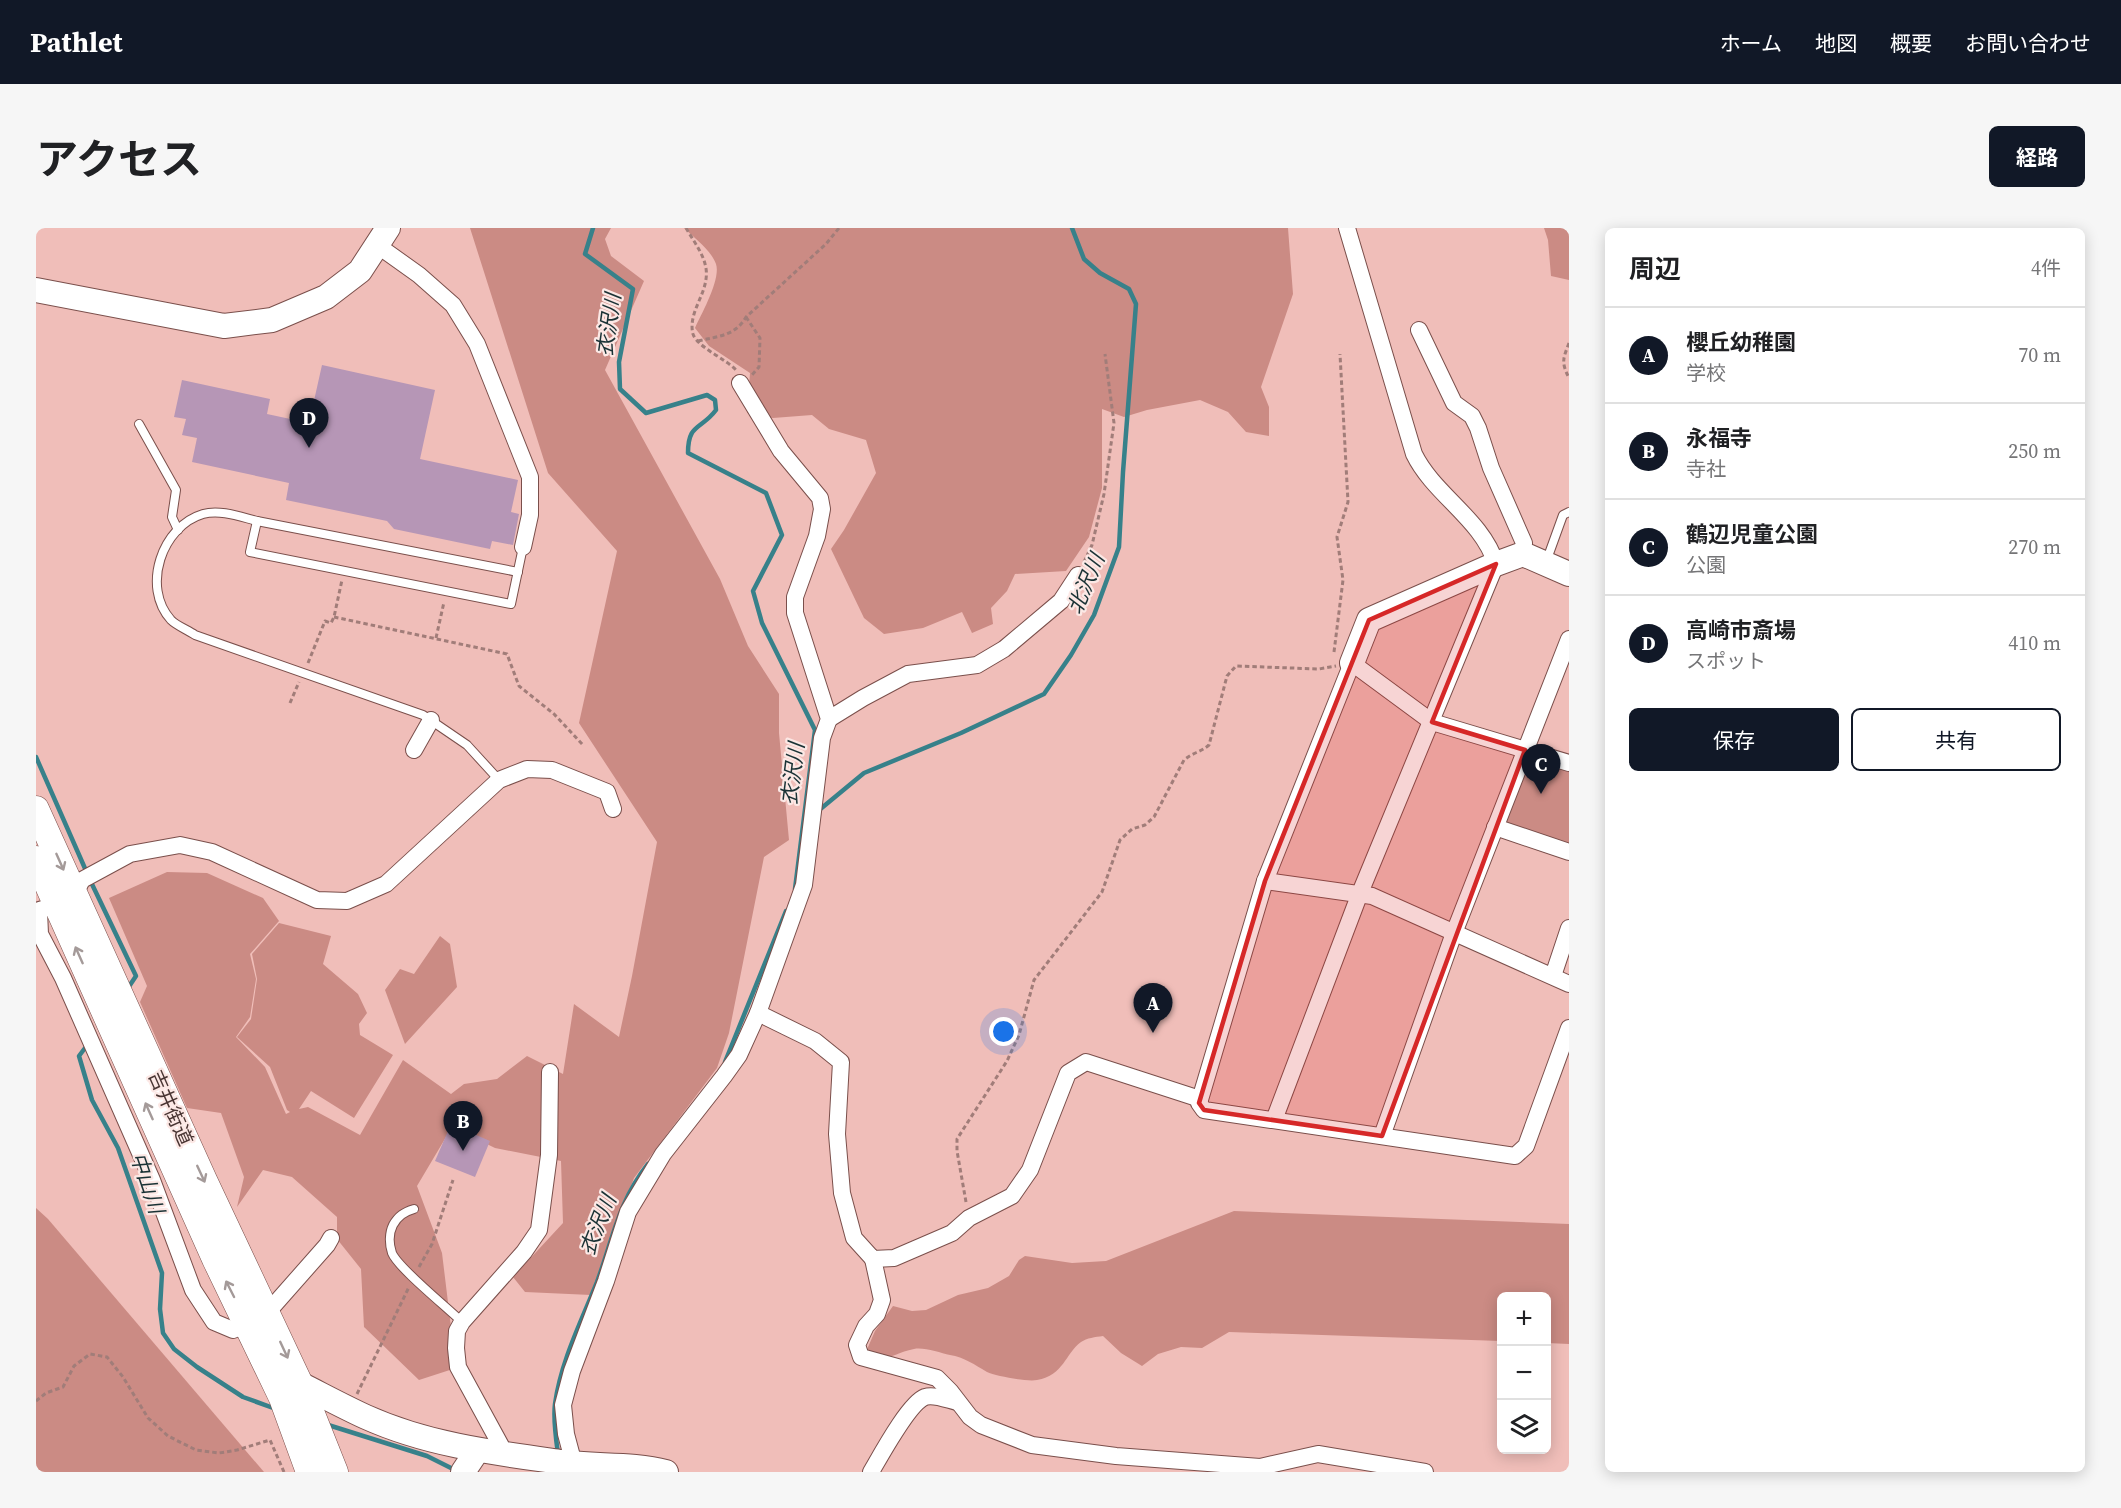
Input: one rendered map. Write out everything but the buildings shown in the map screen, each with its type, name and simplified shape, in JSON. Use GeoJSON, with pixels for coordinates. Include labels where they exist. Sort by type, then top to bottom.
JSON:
{"type":"FeatureCollection","features":[{"type":"Feature","properties":{"kind":"main road","name":"吉井街道"},"geometry":{"type":"LineString","coordinates":[[36,809],[58,900]]}},
{"type":"Feature","properties":{"kind":"main road","name":"吉井街道"},"geometry":{"type":"LineString","coordinates":[[36,859],[58,900],[215,1259],[257,1319],[297,1396]]}},
{"type":"Feature","properties":{"kind":"main road"},"geometry":{"type":"LineString","coordinates":[[297,1396],[293,1427],[309,1472]]}},
{"type":"Feature","properties":{"kind":"main road"},"geometry":{"type":"LineString","coordinates":[[297,1396],[322,1437],[335,1472]]}},
{"type":"Feature","properties":{"kind":"street"},"geometry":{"type":"LineString","coordinates":[[1274,1120],[1360,893],[1496,564],[1491,551],[1478,532],[1422,469],[1414,454],[1347,228]]}},
{"type":"Feature","properties":{"kind":"street"},"geometry":{"type":"LineString","coordinates":[[36,290],[224,326],[272,320],[326,297],[360,271],[383,237],[418,275],[453,305],[477,344],[530,477],[530,515],[523,547]]}},
{"type":"Feature","properties":{"kind":"street"},"geometry":{"type":"LineString","coordinates":[[1419,330],[1454,403],[1472,416],[1478,428],[1491,468],[1524,543],[1523,554]]}},
{"type":"Feature","properties":{"kind":"street"},"geometry":{"type":"LineString","coordinates":[[576,1468],[566,1434],[563,1405],[572,1371],[606,1281],[628,1212],[663,1154],[739,1055],[758,1012],[804,885],[822,738],[829,719],[795,613],[795,597],[817,536],[822,509],[820,498],[781,451],[741,384]]}},
{"type":"Feature","properties":{"kind":"street"},"geometry":{"type":"LineString","coordinates":[[1569,573],[1523,554],[1369,620],[1343,665],[1265,880],[1199,1103],[1204,1110],[1515,1156],[1526,1146],[1569,1028]]}},
{"type":"Feature","properties":{"kind":"street"},"geometry":{"type":"LineString","coordinates":[[829,719],[908,674],[977,666],[1004,649],[1061,601],[1078,575]]}},
{"type":"Feature","properties":{"kind":"street"},"geometry":{"type":"LineString","coordinates":[[1382,1136],[1454,933],[1569,639]]}},
{"type":"Feature","properties":{"kind":"street"},"geometry":{"type":"LineString","coordinates":[[1343,665],[1432,722],[1569,764]]}},
{"type":"Feature","properties":{"kind":"street"},"geometry":{"type":"LineString","coordinates":[[414,750],[430,720]]}},
{"type":"Feature","properties":{"kind":"street"},"geometry":{"type":"LineString","coordinates":[[331,1238],[257,1319],[233,1330],[214,1322],[193,1290],[152,1180],[96,1051],[108,1012],[63,978],[40,934],[58,900],[100,870],[130,854],[180,845],[212,852],[317,900],[347,901],[386,884],[499,780],[527,769],[552,770],[607,792],[613,809]]}},
{"type":"Feature","properties":{"kind":"street"},"geometry":{"type":"LineString","coordinates":[[1495,827],[1569,852]]}},
{"type":"Feature","properties":{"kind":"street"},"geometry":{"type":"LineString","coordinates":[[1265,880],[1372,896],[1569,984]]}},
{"type":"Feature","properties":{"kind":"street"},"geometry":{"type":"LineString","coordinates":[[1553,976],[1569,928]]}},
{"type":"Feature","properties":{"kind":"street"},"geometry":{"type":"LineString","coordinates":[[758,1012],[816,1041],[841,1062],[837,1134],[842,1193],[854,1238],[873,1259],[882,1300],[877,1314],[866,1326],[856,1345],[861,1358],[937,1378],[970,1417],[981,1425],[1032,1445],[1115,1464],[1260,1467],[1266,1469],[1318,1454],[1425,1472]]}},
{"type":"Feature","properties":{"kind":"street"},"geometry":{"type":"LineString","coordinates":[[873,1259],[894,1258],[952,1233],[969,1218],[1012,1196],[1030,1170],[1068,1073],[1086,1062],[1200,1100]]}},
{"type":"Feature","properties":{"kind":"street"},"geometry":{"type":"LineString","coordinates":[[506,1455],[458,1367],[457,1331],[462,1322],[524,1252],[538,1230],[549,1155],[550,1072]]}},
{"type":"Feature","properties":{"kind":"street"},"geometry":{"type":"LineString","coordinates":[[297,1396],[350,1409],[367,1418],[414,1435],[469,1463],[506,1455],[576,1468],[652,1468],[666,1472]]}},
{"type":"Feature","properties":{"kind":"street"},"geometry":{"type":"LineString","coordinates":[[871,1472],[911,1407],[924,1397],[932,1396],[957,1402]]}},
{"type":"Feature","properties":{"kind":"lane"},"geometry":{"type":"LineString","coordinates":[[139,424],[177,490],[172,517],[178,530]]}},
{"type":"Feature","properties":{"kind":"lane"},"geometry":{"type":"LineString","coordinates":[[499,780],[467,745],[423,715],[195,635],[172,621],[160,601],[156,584],[159,561],[171,537],[187,520],[204,513],[216,512],[518,572]]}},
{"type":"Feature","properties":{"kind":"lane"},"geometry":{"type":"LineString","coordinates":[[1546,564],[1563,515],[1569,512]]}},
{"type":"Feature","properties":{"kind":"lane"},"geometry":{"type":"LineString","coordinates":[[257,520],[250,552],[511,604],[523,547]]}},
{"type":"Feature","properties":{"kind":"lane"},"geometry":{"type":"LineString","coordinates":[[414,1209],[398,1217],[391,1229],[392,1254],[462,1322]]}},
{"type":"Feature","properties":{"kind":"path"},"geometry":{"type":"LineString","coordinates":[[686,228],[704,259],[706,280],[693,322],[693,335],[735,368],[741,384],[759,367],[759,338],[746,317]]}},
{"type":"Feature","properties":{"kind":"path"},"geometry":{"type":"LineString","coordinates":[[698,341],[739,328],[746,317],[826,244],[839,228]]}},
{"type":"Feature","properties":{"kind":"path"},"geometry":{"type":"LineString","coordinates":[[1569,343],[1563,360],[1563,366],[1569,378]]}},
{"type":"Feature","properties":{"kind":"path"},"geometry":{"type":"LineString","coordinates":[[1078,575],[1092,545],[1104,494],[1114,423],[1105,354]]}},
{"type":"Feature","properties":{"kind":"path"},"geometry":{"type":"LineString","coordinates":[[969,1218],[957,1151],[957,1139],[1006,1061],[1019,1035],[1034,980],[1101,892],[1120,840],[1132,829],[1145,825],[1154,817],[1184,760],[1209,745],[1227,676],[1236,666],[1319,669],[1343,665],[1343,580],[1337,537],[1348,502],[1340,354]]}},
{"type":"Feature","properties":{"kind":"path"},"geometry":{"type":"LineString","coordinates":[[290,703],[325,621],[331,623],[334,617],[344,570]]}},
{"type":"Feature","properties":{"kind":"path"},"geometry":{"type":"LineString","coordinates":[[334,617],[507,654],[519,686],[554,714],[583,745]]}},
{"type":"Feature","properties":{"kind":"path"},"geometry":{"type":"LineString","coordinates":[[425,1256],[432,1244],[453,1180]]}},
{"type":"Feature","properties":{"kind":"path"},"geometry":{"type":"LineString","coordinates":[[350,1409],[414,1277]]}},
{"type":"Feature","properties":{"kind":"path"},"geometry":{"type":"LineString","coordinates":[[36,1401],[46,1393],[63,1387],[74,1366],[90,1354],[107,1358],[123,1377],[148,1418],[168,1436],[196,1450],[219,1453],[270,1440],[284,1472]]}},
{"type":"Feature","properties":{"kind":"highlighted area"},"geometry":{"type":"Polygon","coordinates":[[[1496,564],[1432,722],[1525,750],[1382,1136],[1204,1110],[1199,1103],[1265,881],[1369,620],[1496,564]]]}},
{"type":"Feature","properties":{"kind":"shaded area"},"geometry":{"type":"Polygon","coordinates":[[[470,228],[611,228],[605,239],[611,256],[644,281],[605,370],[720,579],[748,646],[779,694],[779,733],[789,840],[764,857],[729,1033],[717,1068],[634,1178],[591,1295],[525,1292],[513,1277],[563,1223],[561,1161],[495,1148],[452,1127],[417,1186],[442,1253],[456,1368],[419,1380],[364,1327],[361,1269],[337,1239],[337,1217],[292,1177],[263,1170],[237,1207],[244,1177],[221,1113],[187,1108],[140,1002],[147,986],[109,898],[167,872],[207,873],[263,898],[279,921],[250,954],[256,979],[250,1017],[236,1037],[265,1067],[286,1114],[290,1112],[287,1110],[270,1067],[237,1037],[251,1019],[257,979],[252,954],[279,923],[331,936],[323,964],[358,994],[367,1013],[359,1024],[360,1035],[393,1055],[354,1118],[311,1091],[299,1109],[308,1107],[360,1135],[403,1060],[451,1094],[464,1084],[497,1079],[527,1056],[563,1074],[574,1004],[619,1037],[657,842],[579,723],[617,551],[548,473],[470,228]]]}},
{"type":"Feature","properties":{"kind":"shaded area"},"geometry":{"type":"Polygon","coordinates":[[[684,228],[1288,228],[1293,294],[1261,387],[1269,407],[1269,436],[1246,432],[1228,412],[1200,400],[1147,410],[1124,417],[1102,409],[1102,488],[1089,537],[1066,571],[1015,574],[1007,591],[991,608],[993,624],[972,633],[962,612],[923,628],[884,634],[864,618],[831,549],[876,473],[866,440],[829,429],[812,415],[773,418],[747,413],[750,373],[709,346],[695,328],[710,296],[717,270],[710,254],[684,228]]]}},
{"type":"Feature","properties":{"kind":"shaded area"},"geometry":{"type":"Polygon","coordinates":[[[1544,228],[1569,228],[1569,280],[1551,276],[1548,240],[1544,228]]]}},
{"type":"Feature","properties":{"kind":"shaded area"},"geometry":{"type":"Polygon","coordinates":[[[1534,759],[1569,771],[1569,846],[1505,823],[1528,762],[1534,759]]]}},
{"type":"Feature","properties":{"kind":"shaded area"},"geometry":{"type":"Polygon","coordinates":[[[440,936],[450,944],[457,987],[405,1044],[385,990],[400,969],[414,974],[440,936]]]}},
{"type":"Feature","properties":{"kind":"shaded area"},"geometry":{"type":"Polygon","coordinates":[[[36,1208],[48,1219],[264,1472],[36,1472],[36,1208]]]}},
{"type":"Feature","properties":{"kind":"shaded area"},"geometry":{"type":"Polygon","coordinates":[[[1234,1211],[1569,1224],[1569,1344],[1551,1343],[1551,1292],[1497,1292],[1497,1341],[1229,1332],[1202,1348],[1181,1347],[1158,1354],[1142,1366],[1121,1353],[1103,1336],[1081,1342],[1059,1369],[1037,1380],[991,1374],[960,1358],[927,1349],[914,1349],[880,1358],[865,1354],[875,1331],[893,1306],[912,1311],[926,1310],[958,1295],[988,1288],[1009,1276],[1019,1260],[1025,1256],[1072,1263],[1106,1261],[1234,1211]]]}},
{"type":"Feature","properties":{"kind":"waterway","name":"衣沢川"},"geometry":{"type":"LineString","coordinates":[[593,228],[585,254],[633,289],[619,362],[620,389],[646,413],[707,395],[715,400],[716,410],[690,436],[688,453],[766,493],[782,535],[753,591],[762,623],[815,730],[795,889]]}},
{"type":"Feature","properties":{"kind":"waterway","name":"北沢川"},"geometry":{"type":"LineString","coordinates":[[818,811],[864,773],[961,733],[1044,694],[1071,655],[1094,615],[1119,547],[1136,304],[1129,289],[1100,273],[1084,259],[1072,228]]}},
{"type":"Feature","properties":{"kind":"waterway","name":"中山川"},"geometry":{"type":"LineString","coordinates":[[36,757],[87,873]]}},
{"type":"Feature","properties":{"kind":"waterway","name":"中山川"},"geometry":{"type":"LineString","coordinates":[[90,880],[136,976],[128,988]]}},
{"type":"Feature","properties":{"kind":"waterway","name":"衣沢川"},"geometry":{"type":"LineString","coordinates":[[725,1062],[786,911]]}},
{"type":"Feature","properties":{"kind":"waterway","name":"中山川"},"geometry":{"type":"LineString","coordinates":[[88,1044],[79,1056],[92,1100],[118,1148],[162,1273],[160,1309],[163,1333],[174,1349],[197,1367],[243,1397],[276,1409]]}},
{"type":"Feature","properties":{"kind":"waterway","name":"衣沢川"},"geometry":{"type":"LineString","coordinates":[[558,1454],[554,1410],[562,1372],[597,1282],[617,1221],[630,1192],[648,1164]]}},
{"type":"Feature","properties":{"kind":"waterway","name":"中山川"},"geometry":{"type":"LineString","coordinates":[[325,1424],[427,1456],[455,1470]]}},
{"type":"Feature","properties":{"kind":"place","name":"高崎市斎場"},"geometry":{"type":"Point","coordinates":[309,448]}},
{"type":"Feature","properties":{"kind":"place","name":"鶴辺児童公園"},"geometry":{"type":"Point","coordinates":[1541,794]}},
{"type":"Feature","properties":{"kind":"place","name":"櫻丘幼稚園"},"geometry":{"type":"Point","coordinates":[1153,1033]}},
{"type":"Feature","properties":{"kind":"place","name":"永福寺"},"geometry":{"type":"Point","coordinates":[463,1151]}}]}
